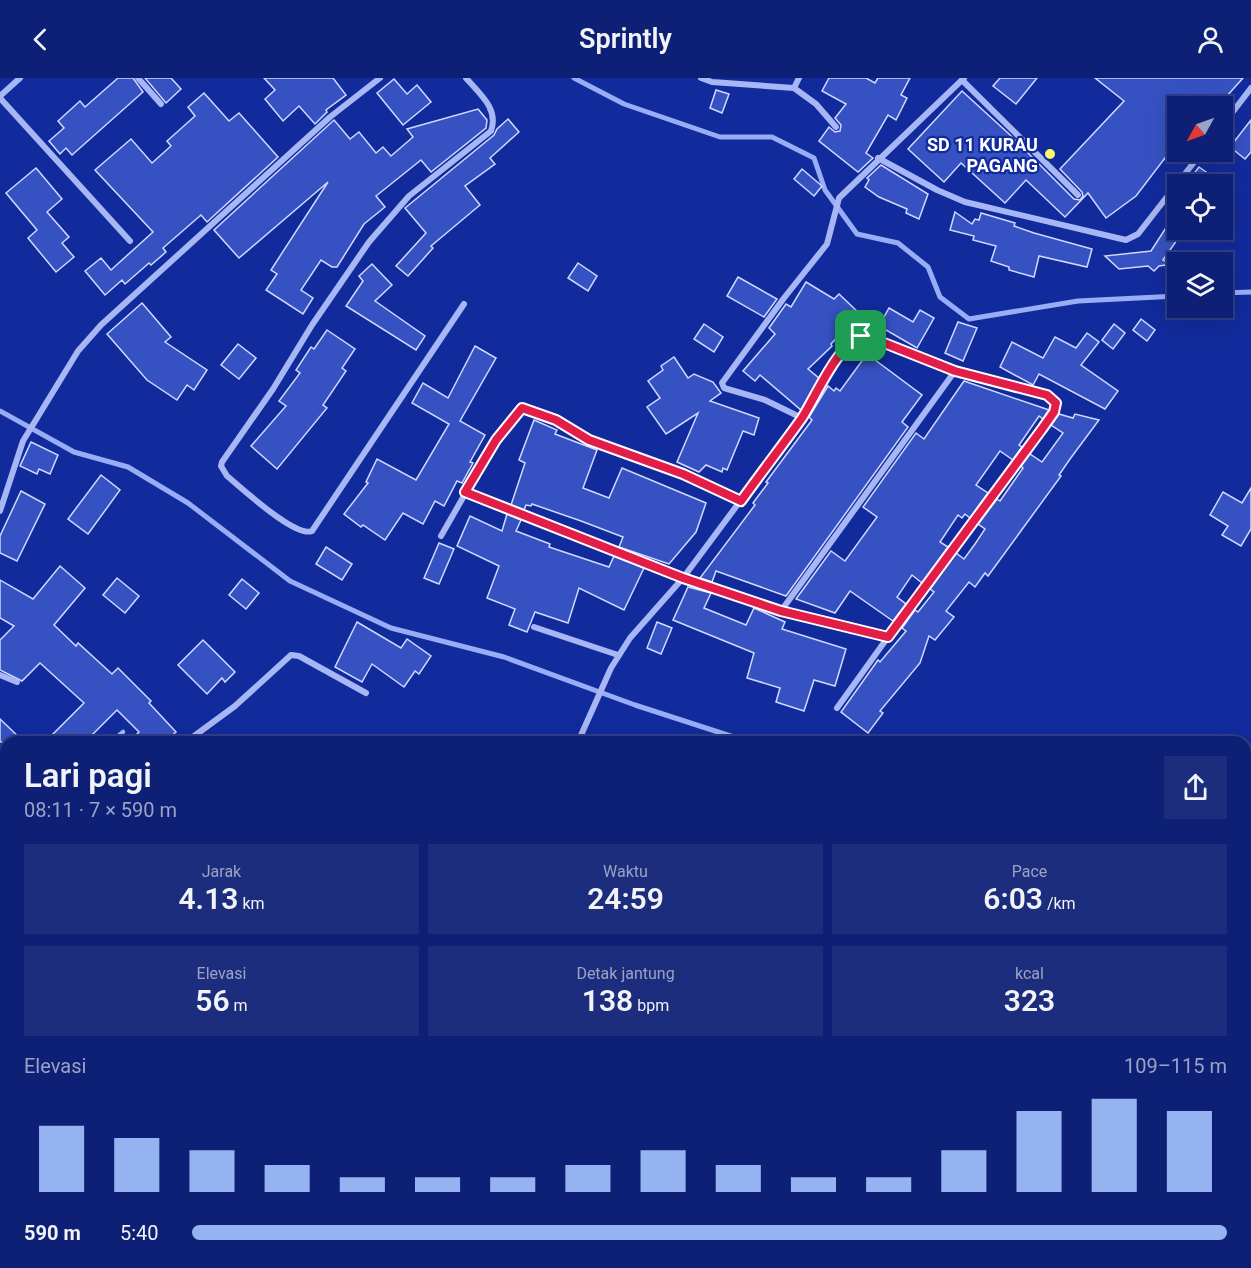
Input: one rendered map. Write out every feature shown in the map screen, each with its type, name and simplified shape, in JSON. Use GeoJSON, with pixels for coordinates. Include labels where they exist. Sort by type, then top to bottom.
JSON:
{"type":"FeatureCollection","features":[{"type":"Feature","properties":{"kind":"street"},"geometry":{"type":"LineString","coordinates":[[20,78],[0,97],[130,241]]}},
{"type":"Feature","properties":{"kind":"street"},"geometry":{"type":"LineString","coordinates":[[138,78],[160,104]]}},
{"type":"Feature","properties":{"kind":"street"},"geometry":{"type":"LineString","coordinates":[[0,511],[23,441],[78,351],[101,325],[330,117],[380,78]]}},
{"type":"Feature","properties":{"kind":"street"},"geometry":{"type":"LineString","coordinates":[[464,304],[312,531],[302,532],[289,525],[227,476],[222,462],[273,389],[312,325],[369,242],[409,196],[491,131],[494,116],[492,109],[466,78]]}},
{"type":"Feature","properties":{"kind":"street"},"geometry":{"type":"LineString","coordinates":[[700,78],[794,88],[816,104],[836,127]]}},
{"type":"Feature","properties":{"kind":"street"},"geometry":{"type":"LineString","coordinates":[[794,88],[799,78]]}},
{"type":"Feature","properties":{"kind":"street"},"geometry":{"type":"LineString","coordinates":[[802,418],[765,400],[724,388],[722,384],[784,298],[827,244],[839,198],[878,158],[963,79],[1078,195]]}},
{"type":"Feature","properties":{"kind":"street"},"geometry":{"type":"LineString","coordinates":[[1233,112],[1251,88]]}},
{"type":"Feature","properties":{"kind":"street"},"geometry":{"type":"LineString","coordinates":[[878,158],[965,202],[1121,240],[1131,240],[1138,234],[1194,162]]}},
{"type":"Feature","properties":{"kind":"street"},"geometry":{"type":"LineString","coordinates":[[580,736],[618,655],[683,578],[802,418],[837,361],[858,337],[869,337],[955,371],[1047,395],[1056,403],[1056,407],[1042,429],[837,708]]}},
{"type":"Feature","properties":{"kind":"street"},"geometry":{"type":"LineString","coordinates":[[781,611],[955,371]]}},
{"type":"Feature","properties":{"kind":"street"},"geometry":{"type":"LineString","coordinates":[[441,536],[496,440],[522,408],[556,420],[589,440],[683,474],[741,501]]}},
{"type":"Feature","properties":{"kind":"street"},"geometry":{"type":"LineString","coordinates":[[465,492],[683,578],[781,611],[888,637]]}},
{"type":"Feature","properties":{"kind":"street"},"geometry":{"type":"LineString","coordinates":[[534,627],[618,655]]}},
{"type":"Feature","properties":{"kind":"street"},"geometry":{"type":"LineString","coordinates":[[194,736],[235,706],[291,655],[300,656],[366,693]]}},
{"type":"Feature","properties":{"kind":"street"},"geometry":{"type":"LineString","coordinates":[[0,675],[17,682]]}},
{"type":"Feature","properties":{"kind":"lane"},"geometry":{"type":"LineString","coordinates":[[118,736],[123,732]]}},
{"type":"Feature","properties":{"kind":"building"},"geometry":{"type":"Polygon","coordinates":[[[118,78],[133,78],[143,92],[72,155],[66,148],[60,154],[49,141],[64,128],[58,121],[80,101],[85,107],[118,78]]]}},
{"type":"Feature","properties":{"kind":"building"},"geometry":{"type":"Polygon","coordinates":[[[145,78],[171,78],[181,89],[166,103],[145,78]]]}},
{"type":"Feature","properties":{"kind":"building"},"geometry":{"type":"Polygon","coordinates":[[[264,78],[333,78],[346,95],[326,110],[327,112],[315,124],[299,106],[283,121],[265,99],[275,90],[264,78]]]}},
{"type":"Feature","properties":{"kind":"building"},"geometry":{"type":"Polygon","coordinates":[[[829,78],[866,78],[875,83],[878,78],[910,78],[901,95],[907,98],[896,120],[888,115],[866,153],[873,158],[858,172],[819,141],[829,127],[835,132],[840,131],[841,125],[835,118],[846,104],[822,91],[829,78]]]}},
{"type":"Feature","properties":{"kind":"building"},"geometry":{"type":"Polygon","coordinates":[[[1000,78],[1037,78],[1016,104],[993,86],[1000,78]]]}},
{"type":"Feature","properties":{"kind":"building"},"geometry":{"type":"Polygon","coordinates":[[[1095,78],[1243,78],[1227,96],[1167,96],[1167,155],[1136,196],[1106,218],[1088,193],[1065,217],[1026,180],[1005,203],[961,163],[944,182],[908,149],[962,91],[1074,199],[1080,200],[1083,196],[1082,192],[1060,169],[1124,101],[1095,78]]]}},
{"type":"Feature","properties":{"kind":"building"},"geometry":{"type":"Polygon","coordinates":[[[394,79],[407,94],[417,85],[431,102],[403,125],[377,93],[394,79]]]}},
{"type":"Feature","properties":{"kind":"building"},"geometry":{"type":"Polygon","coordinates":[[[716,90],[729,94],[722,113],[710,108],[716,90]]]}},
{"type":"Feature","properties":{"kind":"building"},"geometry":{"type":"Polygon","coordinates":[[[204,93],[229,121],[239,113],[278,157],[207,222],[201,215],[163,248],[166,252],[151,265],[149,263],[125,284],[122,280],[105,295],[85,271],[101,258],[111,270],[153,232],[95,170],[131,139],[152,163],[171,146],[167,141],[195,116],[188,107],[204,93]]]}},
{"type":"Feature","properties":{"kind":"building"},"geometry":{"type":"Polygon","coordinates":[[[478,109],[487,120],[486,128],[431,172],[421,160],[376,196],[385,207],[364,224],[337,267],[332,267],[321,260],[301,290],[313,298],[303,314],[266,290],[277,274],[271,270],[328,182],[239,258],[214,230],[334,120],[350,139],[359,132],[376,153],[383,147],[391,156],[413,137],[407,129],[478,109]]]}},
{"type":"Feature","properties":{"kind":"building"},"geometry":{"type":"Polygon","coordinates":[[[508,119],[519,132],[490,158],[495,164],[465,186],[480,205],[431,246],[433,248],[408,276],[396,266],[426,233],[405,208],[494,135],[508,119]]]}},
{"type":"Feature","properties":{"kind":"building"},"geometry":{"type":"Polygon","coordinates":[[[1251,120],[1251,152],[1245,159],[1233,149],[1233,143],[1251,120]]]}},
{"type":"Feature","properties":{"kind":"building"},"geometry":{"type":"Polygon","coordinates":[[[881,165],[928,194],[919,219],[906,213],[907,209],[879,197],[865,187],[869,180],[867,178],[881,165]]]}},
{"type":"Feature","properties":{"kind":"building"},"geometry":{"type":"Polygon","coordinates":[[[1199,167],[1209,174],[1194,174],[1199,167]]]}},
{"type":"Feature","properties":{"kind":"building"},"geometry":{"type":"Polygon","coordinates":[[[36,168],[62,199],[47,212],[69,237],[62,243],[74,257],[56,272],[28,238],[37,230],[6,193],[36,168]]]}},
{"type":"Feature","properties":{"kind":"building"},"geometry":{"type":"Polygon","coordinates":[[[802,169],[822,186],[814,196],[794,179],[802,169]]]}},
{"type":"Feature","properties":{"kind":"building"},"geometry":{"type":"Polygon","coordinates":[[[955,212],[972,224],[975,219],[979,220],[981,213],[1015,223],[1014,226],[1034,233],[1092,249],[1087,267],[1039,256],[1034,277],[1009,270],[1009,267],[991,261],[996,246],[973,240],[974,236],[950,230],[955,212]]]}},
{"type":"Feature","properties":{"kind":"building"},"geometry":{"type":"Polygon","coordinates":[[[1167,226],[1167,240],[1177,240],[1163,260],[1167,262],[1167,265],[1159,266],[1154,271],[1148,266],[1119,269],[1105,256],[1151,251],[1167,226]]]}},
{"type":"Feature","properties":{"kind":"building"},"geometry":{"type":"Polygon","coordinates":[[[578,263],[597,276],[588,291],[568,278],[578,263]]]}},
{"type":"Feature","properties":{"kind":"building"},"geometry":{"type":"Polygon","coordinates":[[[372,264],[392,285],[375,301],[425,336],[416,350],[346,306],[363,281],[359,276],[372,264]]]}},
{"type":"Feature","properties":{"kind":"building"},"geometry":{"type":"Polygon","coordinates":[[[738,277],[777,299],[764,317],[727,296],[738,277]]]}},
{"type":"Feature","properties":{"kind":"building"},"geometry":{"type":"Polygon","coordinates":[[[806,282],[834,299],[839,294],[860,314],[808,369],[820,379],[801,410],[760,375],[755,381],[743,371],[775,334],[769,328],[786,304],[791,307],[806,282]]]}},
{"type":"Feature","properties":{"kind":"building"},"geometry":{"type":"Polygon","coordinates":[[[142,303],[171,337],[165,342],[207,370],[194,390],[187,385],[177,400],[147,380],[107,334],[142,303]]]}},
{"type":"Feature","properties":{"kind":"building"},"geometry":{"type":"Polygon","coordinates":[[[889,308],[913,322],[920,310],[934,318],[917,348],[879,326],[889,308]]]}},
{"type":"Feature","properties":{"kind":"building"},"geometry":{"type":"Polygon","coordinates":[[[1141,319],[1155,330],[1147,341],[1133,330],[1141,319]]]}},
{"type":"Feature","properties":{"kind":"building"},"geometry":{"type":"Polygon","coordinates":[[[958,322],[977,328],[963,361],[945,353],[958,322]]]}},
{"type":"Feature","properties":{"kind":"building"},"geometry":{"type":"Polygon","coordinates":[[[704,324],[723,337],[714,352],[694,339],[704,324]]]}},
{"type":"Feature","properties":{"kind":"building"},"geometry":{"type":"Polygon","coordinates":[[[1114,324],[1125,333],[1113,349],[1102,340],[1114,324]]]}},
{"type":"Feature","properties":{"kind":"building"},"geometry":{"type":"Polygon","coordinates":[[[327,330],[355,349],[342,368],[346,371],[323,405],[327,408],[277,469],[251,446],[286,406],[279,401],[300,373],[296,370],[311,347],[314,349],[327,330]]]}},
{"type":"Feature","properties":{"kind":"building"},"geometry":{"type":"Polygon","coordinates":[[[1087,333],[1099,342],[1081,365],[1118,391],[1105,409],[1039,374],[1033,385],[1000,367],[1012,342],[1043,358],[1055,337],[1076,348],[1087,333]]]}},
{"type":"Feature","properties":{"kind":"building"},"geometry":{"type":"Polygon","coordinates":[[[238,344],[256,358],[239,379],[221,365],[238,344]]]}},
{"type":"Feature","properties":{"kind":"building"},"geometry":{"type":"Polygon","coordinates":[[[475,346],[496,358],[460,421],[485,435],[470,462],[473,463],[462,483],[457,481],[444,506],[435,501],[423,524],[403,513],[385,540],[363,525],[361,527],[344,514],[368,483],[366,482],[377,459],[416,480],[449,424],[412,403],[423,383],[448,398],[475,346]]]}},
{"type":"Feature","properties":{"kind":"building"},"geometry":{"type":"Polygon","coordinates":[[[867,354],[922,395],[902,422],[908,427],[786,596],[716,571],[712,582],[700,578],[755,505],[753,503],[768,483],[766,482],[812,420],[809,417],[828,386],[834,391],[836,388],[840,391],[867,354]]]}},
{"type":"Feature","properties":{"kind":"building"},"geometry":{"type":"Polygon","coordinates":[[[674,357],[688,378],[694,374],[713,382],[721,393],[710,401],[759,418],[754,435],[743,431],[727,470],[723,468],[722,472],[706,465],[699,472],[677,462],[698,413],[666,434],[647,407],[660,398],[648,381],[663,370],[661,366],[674,357]]]}},
{"type":"Feature","properties":{"kind":"building"},"geometry":{"type":"Polygon","coordinates":[[[964,381],[1049,410],[1043,419],[1039,416],[1019,445],[1022,447],[1013,460],[1000,451],[976,485],[988,493],[970,518],[965,514],[962,518],[958,515],[940,542],[948,547],[922,583],[912,575],[897,597],[906,604],[893,621],[850,591],[835,613],[796,599],[831,551],[845,561],[877,517],[863,507],[916,433],[924,439],[964,381]]]}},
{"type":"Feature","properties":{"kind":"building"},"geometry":{"type":"Polygon","coordinates":[[[1059,414],[1073,418],[1075,414],[1099,420],[988,576],[985,573],[975,587],[969,582],[946,611],[954,617],[935,640],[929,636],[920,663],[880,711],[883,713],[868,733],[841,712],[878,660],[880,662],[906,631],[902,628],[915,610],[918,612],[934,592],[930,589],[956,553],[964,559],[975,544],[985,529],[978,524],[997,499],[1000,501],[1030,454],[1042,462],[1063,433],[1051,425],[1059,414]]]}},
{"type":"Feature","properties":{"kind":"building"},"geometry":{"type":"Polygon","coordinates":[[[534,420],[557,430],[555,434],[597,450],[583,488],[609,498],[622,468],[706,503],[696,532],[669,564],[619,547],[623,537],[581,521],[532,504],[531,506],[526,505],[524,510],[511,505],[525,463],[519,460],[534,420]]]}},
{"type":"Feature","properties":{"kind":"building"},"geometry":{"type":"Polygon","coordinates":[[[31,442],[58,455],[50,474],[39,469],[37,474],[20,466],[31,442]]]}},
{"type":"Feature","properties":{"kind":"building"},"geometry":{"type":"Polygon","coordinates":[[[101,475],[120,490],[88,534],[68,519],[101,475]]]}},
{"type":"Feature","properties":{"kind":"building"},"geometry":{"type":"Polygon","coordinates":[[[1251,488],[1251,529],[1241,546],[1222,535],[1228,526],[1210,515],[1223,492],[1242,503],[1251,488]]]}},
{"type":"Feature","properties":{"kind":"building"},"geometry":{"type":"Polygon","coordinates":[[[21,491],[45,504],[17,561],[0,553],[0,536],[21,491]]]}},
{"type":"Feature","properties":{"kind":"building"},"geometry":{"type":"Polygon","coordinates":[[[507,514],[521,520],[516,531],[550,544],[549,547],[609,567],[614,556],[644,568],[624,610],[579,588],[568,623],[535,612],[527,632],[509,625],[515,609],[487,598],[499,566],[457,546],[470,516],[502,531],[507,514]]]}},
{"type":"Feature","properties":{"kind":"building"},"geometry":{"type":"Polygon","coordinates":[[[439,543],[454,549],[439,584],[424,578],[439,543]]]}},
{"type":"Feature","properties":{"kind":"building"},"geometry":{"type":"Polygon","coordinates":[[[326,547],[352,564],[342,580],[316,564],[326,547]]]}},
{"type":"Feature","properties":{"kind":"building"},"geometry":{"type":"Polygon","coordinates":[[[60,566],[85,588],[54,625],[76,646],[78,643],[112,674],[118,668],[151,701],[149,703],[176,732],[172,736],[135,736],[139,732],[117,710],[91,736],[51,736],[84,703],[40,663],[22,681],[0,670],[0,640],[14,626],[0,618],[0,580],[33,599],[60,566]]]}},
{"type":"Feature","properties":{"kind":"building"},"geometry":{"type":"Polygon","coordinates":[[[117,578],[139,596],[125,613],[103,595],[117,578]]]}},
{"type":"Feature","properties":{"kind":"building"},"geometry":{"type":"Polygon","coordinates":[[[242,579],[259,593],[246,609],[229,595],[242,579]]]}},
{"type":"Feature","properties":{"kind":"building"},"geometry":{"type":"Polygon","coordinates":[[[688,587],[711,593],[704,608],[746,625],[754,608],[785,622],[782,629],[846,649],[835,686],[814,680],[804,711],[776,702],[780,688],[747,678],[754,653],[673,620],[688,587]]]}},
{"type":"Feature","properties":{"kind":"building"},"geometry":{"type":"Polygon","coordinates":[[[357,622],[401,648],[407,639],[431,656],[419,674],[415,671],[404,687],[372,664],[362,682],[335,667],[357,622]]]}},
{"type":"Feature","properties":{"kind":"building"},"geometry":{"type":"Polygon","coordinates":[[[657,622],[672,628],[661,654],[647,648],[657,622]]]}},
{"type":"Feature","properties":{"kind":"building"},"geometry":{"type":"Polygon","coordinates":[[[203,640],[235,672],[225,682],[222,678],[207,694],[178,665],[203,640]]]}},
{"type":"Feature","properties":{"kind":"building"},"geometry":{"type":"Polygon","coordinates":[[[0,719],[18,736],[0,736],[0,719]]]}},
{"type":"Feature","properties":{"kind":"waterway"},"geometry":{"type":"LineString","coordinates":[[574,78],[624,104],[720,137],[772,137],[814,158],[825,190],[857,234],[898,243],[928,267],[940,297],[969,319],[1078,301],[1167,297]]}},
{"type":"Feature","properties":{"kind":"waterway"},"geometry":{"type":"LineString","coordinates":[[1233,293],[1251,292]]}},
{"type":"Feature","properties":{"kind":"waterway"},"geometry":{"type":"LineString","coordinates":[[0,411],[74,452],[128,467],[188,503],[290,581],[391,628],[504,657],[635,705],[731,736]]}},
{"type":"Feature","properties":{"kind":"place","name":"SD 11 KURAU PAGANG"},"geometry":{"type":"Point","coordinates":[1050,154]}},
{"type":"Feature","properties":{"kind":"route"},"geometry":{"type":"LineString","coordinates":[[861,336],[869,337],[955,371],[1047,395],[1056,403],[1054,412],[1042,429],[888,637],[781,611],[683,578],[465,492],[496,440],[522,408],[556,420],[589,440],[683,474],[741,501],[802,418],[837,361],[850,344],[861,336]]}}]}
